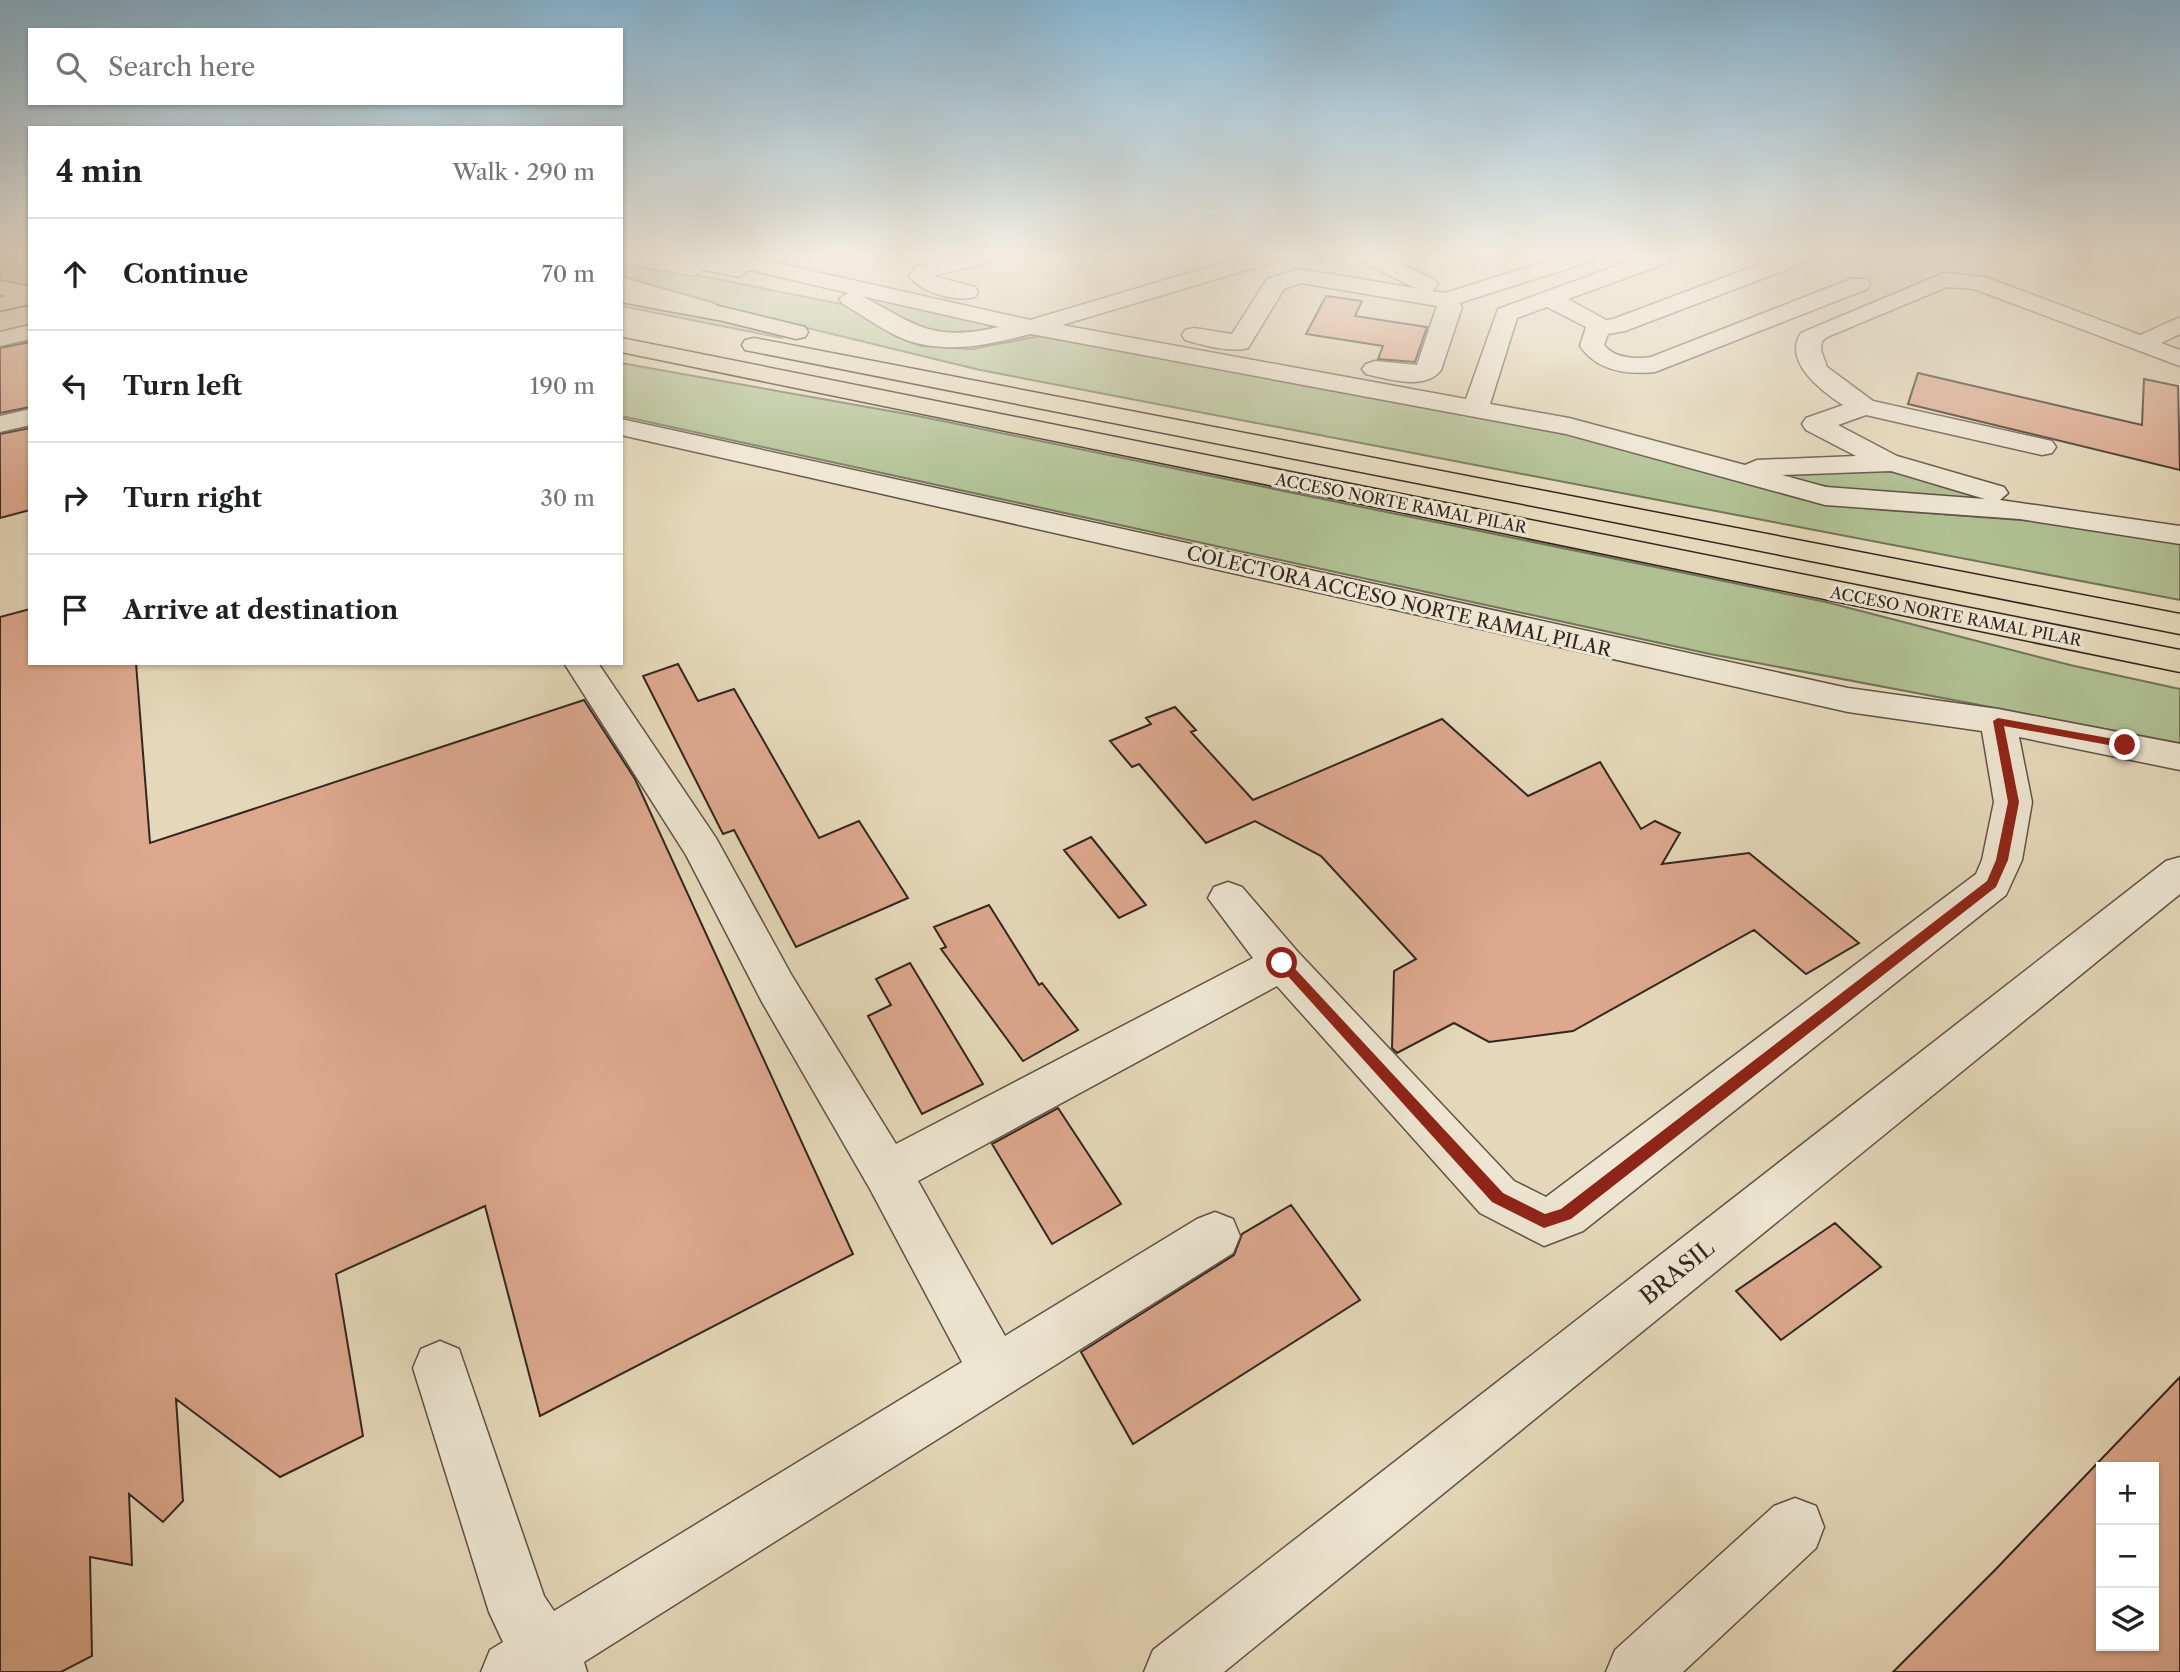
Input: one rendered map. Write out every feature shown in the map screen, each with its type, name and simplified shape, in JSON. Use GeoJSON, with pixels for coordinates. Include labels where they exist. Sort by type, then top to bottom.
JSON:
{"type":"FeatureCollection","features":[{"type":"Feature","properties":{"kind":"main road","name":"ACCESO NORTE RAMAL PILAR"},"geometry":{"type":"LineString","coordinates":[[698,334],[2180,624]]}},
{"type":"Feature","properties":{"kind":"main road"},"geometry":{"type":"LineString","coordinates":[[801,334],[1134,419]]}},
{"type":"Feature","properties":{"kind":"main road","name":"ACCESO NORTE RAMAL PILAR"},"geometry":{"type":"LineString","coordinates":[[623,345],[2180,661]]}},
{"type":"Feature","properties":{"kind":"main road"},"geometry":{"type":"LineString","coordinates":[[623,357],[811,383]]}},
{"type":"Feature","properties":{"kind":"main road"},"geometry":{"type":"LineString","coordinates":[[1888,602],[2091,663],[2180,681]]}},
{"type":"Feature","properties":{"kind":"street"},"geometry":{"type":"LineString","coordinates":[[0,339],[21,334]]}},
{"type":"Feature","properties":{"kind":"street"},"geometry":{"type":"LineString","coordinates":[[918,334],[925,338],[979,339],[988,334]]}},
{"type":"Feature","properties":{"kind":"street"},"geometry":{"type":"LineString","coordinates":[[1081,334],[1601,433],[1792,489],[1856,500],[2020,510],[2180,535]]}},
{"type":"Feature","properties":{"kind":"street"},"geometry":{"type":"LineString","coordinates":[[1104,334],[1107,341]]}},
{"type":"Feature","properties":{"kind":"street"},"geometry":{"type":"LineString","coordinates":[[1200,334],[1239,343],[1244,334]]}},
{"type":"Feature","properties":{"kind":"street"},"geometry":{"type":"LineString","coordinates":[[1305,377],[1315,358],[1402,374],[1423,374],[1439,334]]}},
{"type":"Feature","properties":{"kind":"street"},"geometry":{"type":"LineString","coordinates":[[1473,408],[1480,399],[1500,334]]}},
{"type":"Feature","properties":{"kind":"street"},"geometry":{"type":"LineString","coordinates":[[1596,334],[1592,346],[1594,351],[1617,363],[1636,366],[1672,358],[1733,334]]}},
{"type":"Feature","properties":{"kind":"street"},"geometry":{"type":"LineString","coordinates":[[1815,334],[1810,338],[1808,352],[1818,372],[1864,407],[2042,447]]}},
{"type":"Feature","properties":{"kind":"street"},"geometry":{"type":"LineString","coordinates":[[2115,334],[2180,359]]}},
{"type":"Feature","properties":{"kind":"street"},"geometry":{"type":"LineString","coordinates":[[2142,344],[2161,334]]}},
{"type":"Feature","properties":{"kind":"street"},"geometry":{"type":"LineString","coordinates":[[1864,407],[1815,424],[1892,463],[2090,519]]}},
{"type":"Feature","properties":{"kind":"street"},"geometry":{"type":"LineString","coordinates":[[0,415],[28,408]]}},
{"type":"Feature","properties":{"kind":"street"},"geometry":{"type":"LineString","coordinates":[[0,424],[28,417]]}},
{"type":"Feature","properties":{"kind":"street","name":"COLECTORA ACCESO NORTE RAMAL PILAR"},"geometry":{"type":"LineString","coordinates":[[623,428],[1848,700],[1998,721],[2180,757]]}},
{"type":"Feature","properties":{"kind":"street"},"geometry":{"type":"LineString","coordinates":[[1725,470],[1892,463]]}},
{"type":"Feature","properties":{"kind":"street"},"geometry":{"type":"LineString","coordinates":[[582,665],[702,848],[778,989],[887,1173],[996,1372]]}},
{"type":"Feature","properties":{"kind":"street"},"geometry":{"type":"LineString","coordinates":[[1228,898],[1282,963],[1497,1197],[1544,1222],[1566,1214],[1992,884],[2002,860],[2013,802],[1998,721]]}},
{"type":"Feature","properties":{"kind":"street","name":"BRASIL"},"geometry":{"type":"LineString","coordinates":[[1175,1672],[2180,872]]}},
{"type":"Feature","properties":{"kind":"street"},"geometry":{"type":"LineString","coordinates":[[887,1173],[1282,963]]}},
{"type":"Feature","properties":{"kind":"street"},"geometry":{"type":"LineString","coordinates":[[440,1368],[519,1612],[531,1632],[539,1664],[996,1372],[1215,1236]]}},
{"type":"Feature","properties":{"kind":"street"},"geometry":{"type":"LineString","coordinates":[[1637,1672],[1795,1527]]}},
{"type":"Feature","properties":{"kind":"green space"},"geometry":{"type":"Polygon","coordinates":[[[762,334],[783,334],[782,338],[762,334]]]}},
{"type":"Feature","properties":{"kind":"green space"},"geometry":{"type":"Polygon","coordinates":[[[832,334],[892,334],[921,346],[972,349],[1040,336],[1597,438],[1815,501],[1872,509],[2046,522],[2180,542],[2180,600],[980,370],[832,334]]]}},
{"type":"Feature","properties":{"kind":"green space"},"geometry":{"type":"Polygon","coordinates":[[[623,363],[918,416],[1826,602],[2070,665],[2180,689],[2180,743],[1710,654],[623,416],[623,363]]]}},
{"type":"Feature","properties":{"kind":"green space"},"geometry":{"type":"Polygon","coordinates":[[[1881,471],[1911,474],[1991,500],[1861,493],[1764,474],[1881,471]]]}},
{"type":"Feature","properties":{"kind":"building"},"geometry":{"type":"Polygon","coordinates":[[[1306,334],[1425,334],[1415,362],[1378,359],[1383,346],[1306,334]]]}},
{"type":"Feature","properties":{"kind":"building"},"geometry":{"type":"Polygon","coordinates":[[[28,342],[28,407],[0,413],[0,348],[28,342]]]}},
{"type":"Feature","properties":{"kind":"building"},"geometry":{"type":"Polygon","coordinates":[[[1918,373],[2142,425],[2144,379],[2178,386],[2180,470],[1908,404],[1918,373]]]}},
{"type":"Feature","properties":{"kind":"building"},"geometry":{"type":"Polygon","coordinates":[[[28,428],[28,511],[0,518],[0,434],[28,428]]]}},
{"type":"Feature","properties":{"kind":"building"},"geometry":{"type":"Polygon","coordinates":[[[28,610],[28,665],[136,665],[150,843],[584,700],[635,779],[853,1254],[540,1416],[485,1206],[336,1274],[363,1436],[280,1477],[176,1399],[183,1501],[163,1522],[129,1494],[132,1565],[90,1557],[92,1656],[61,1672],[0,1672],[0,617],[28,610]]]}},
{"type":"Feature","properties":{"kind":"building"},"geometry":{"type":"Polygon","coordinates":[[[678,664],[698,701],[734,689],[819,838],[859,821],[908,898],[796,947],[734,830],[723,834],[643,676],[678,664]]]}},
{"type":"Feature","properties":{"kind":"building"},"geometry":{"type":"Polygon","coordinates":[[[1175,707],[1196,730],[1191,732],[1253,800],[1442,719],[1528,796],[1600,762],[1641,829],[1655,821],[1680,833],[1662,864],[1749,853],[1859,943],[1806,974],[1754,930],[1573,1031],[1489,1042],[1454,1023],[1397,1053],[1392,1048],[1394,971],[1416,959],[1321,856],[1255,821],[1206,843],[1139,764],[1132,767],[1110,741],[1151,724],[1146,718],[1175,707]]]}},
{"type":"Feature","properties":{"kind":"building"},"geometry":{"type":"Polygon","coordinates":[[[1091,837],[1146,905],[1119,918],[1064,850],[1091,837]]]}},
{"type":"Feature","properties":{"kind":"building"},"geometry":{"type":"Polygon","coordinates":[[[989,905],[1039,985],[1042,983],[1078,1030],[1023,1061],[941,949],[946,947],[934,927],[989,905]]]}},
{"type":"Feature","properties":{"kind":"building"},"geometry":{"type":"Polygon","coordinates":[[[910,963],[983,1084],[922,1114],[868,1016],[891,1005],[876,979],[910,963]]]}},
{"type":"Feature","properties":{"kind":"building"},"geometry":{"type":"Polygon","coordinates":[[[1058,1108],[1121,1204],[1052,1244],[992,1144],[1058,1108]]]}},
{"type":"Feature","properties":{"kind":"building"},"geometry":{"type":"Polygon","coordinates":[[[1291,1205],[1360,1300],[1133,1444],[1081,1352],[1234,1255],[1242,1234],[1291,1205]]]}},
{"type":"Feature","properties":{"kind":"building"},"geometry":{"type":"Polygon","coordinates":[[[1835,1223],[1881,1267],[1781,1340],[1736,1291],[1835,1223]]]}},
{"type":"Feature","properties":{"kind":"building"},"geometry":{"type":"Polygon","coordinates":[[[2180,1377],[2180,1672],[1893,1672],[2096,1465],[2096,1651],[2159,1651],[2159,1462],[2099,1462],[2180,1377]]]}},
{"type":"Feature","properties":{"kind":"route"},"geometry":{"type":"LineString","coordinates":[[1282,963],[1497,1197],[1520,1212],[1544,1222],[1566,1214],[1964,909],[1992,884],[2002,860],[2013,802],[1998,721],[2125,745]]}}]}
